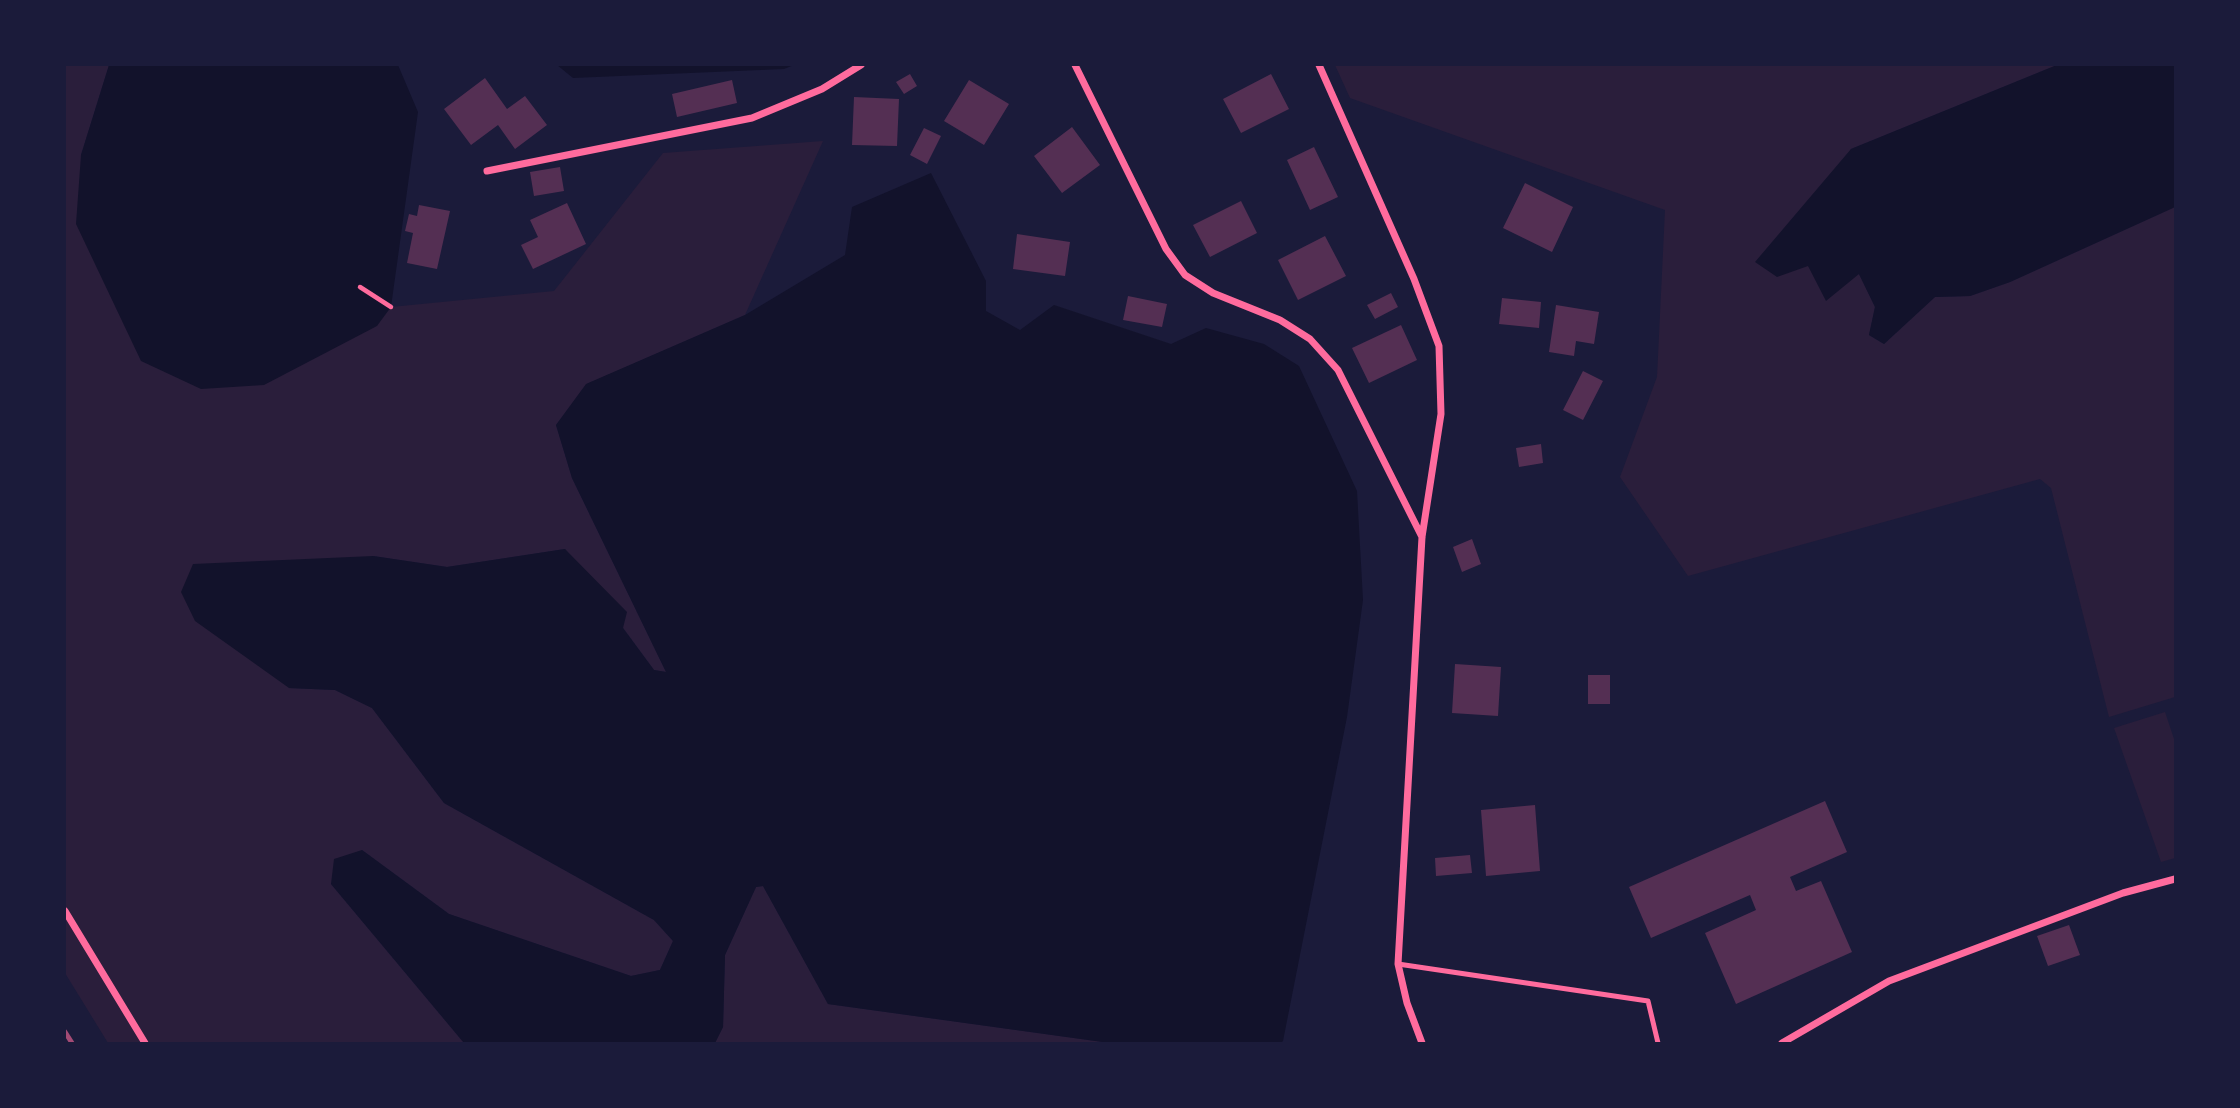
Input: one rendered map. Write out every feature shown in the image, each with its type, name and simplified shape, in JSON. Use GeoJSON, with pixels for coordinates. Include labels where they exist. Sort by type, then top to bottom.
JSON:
{"type":"FeatureCollection","features":[{"type":"Feature","properties":{"kind":"street"},"geometry":{"type":"LineString","coordinates":[[487,171],[752,118],[822,89],[861,65]]}},
{"type":"Feature","properties":{"kind":"street"},"geometry":{"type":"LineString","coordinates":[[1075,65],[1166,249],[1185,275],[1213,293],[1280,320],[1310,340],[1338,370],[1422,537]]}},
{"type":"Feature","properties":{"kind":"street"},"geometry":{"type":"LineString","coordinates":[[1319,65],[1415,279],[1438,346],[1441,414],[1422,537],[1398,964],[1407,1003],[1422,1043]]}},
{"type":"Feature","properties":{"kind":"street"},"geometry":{"type":"LineString","coordinates":[[1782,1043],[1889,981],[2123,893],[2175,879]]}},
{"type":"Feature","properties":{"kind":"street"},"geometry":{"type":"LineString","coordinates":[[65,911],[145,1043]]}},
{"type":"Feature","properties":{"kind":"lane"},"geometry":{"type":"LineString","coordinates":[[1398,964],[1648,1002],[1658,1043]]}},
{"type":"Feature","properties":{"kind":"path"},"geometry":{"type":"LineString","coordinates":[[360,287],[391,307]]}},
{"type":"Feature","properties":{"kind":"shaded area"},"geometry":{"type":"Polygon","coordinates":[[[65,65],[109,65],[81,155],[391,307],[554,291],[663,153],[823,141],[745,315],[587,384],[556,425],[572,478],[666,672],[654,670],[565,549],[447,567],[373,556],[289,688],[335,690],[372,708],[444,803],[654,920],[673,941],[660,970],[631,976],[449,914],[362,850],[331,884],[464,1043],[108,1043],[65,973],[65,65]]]}},
{"type":"Feature","properties":{"kind":"shaded area"},"geometry":{"type":"Polygon","coordinates":[[[109,65],[398,65],[418,112],[391,307],[377,326],[264,385],[201,389],[141,361],[76,224],[81,155],[109,65]]]}},
{"type":"Feature","properties":{"kind":"shaded area"},"geometry":{"type":"Polygon","coordinates":[[[557,65],[794,65],[784,69],[573,78],[557,65]]]}},
{"type":"Feature","properties":{"kind":"shaded area"},"geometry":{"type":"Polygon","coordinates":[[[1335,65],[2057,65],[1851,149],[1808,266],[1859,274],[1875,307],[1869,335],[1884,344],[1935,297],[1970,296],[2010,282],[2175,207],[2175,697],[2109,717],[2051,488],[2040,479],[1688,576],[1620,477],[1657,377],[1665,210],[1350,98],[1335,65]]]}},
{"type":"Feature","properties":{"kind":"shaded area"},"geometry":{"type":"Polygon","coordinates":[[[2057,65],[2175,65],[2175,207],[2010,282],[1970,296],[1935,297],[1884,344],[1869,335],[1875,307],[1859,274],[1826,301],[1808,266],[1777,277],[1755,262],[1851,149],[2057,65]]]}},
{"type":"Feature","properties":{"kind":"shaded area"},"geometry":{"type":"Polygon","coordinates":[[[931,173],[986,281],[986,311],[1020,330],[1054,305],[1171,344],[1206,328],[1264,344],[1299,366],[1357,491],[1363,600],[1347,717],[1283,1041],[1110,1043],[828,1004],[763,886],[756,887],[725,955],[723,1027],[715,1043],[464,1043],[331,884],[334,859],[362,850],[449,914],[631,976],[660,970],[673,941],[654,920],[444,803],[372,708],[335,690],[289,688],[195,621],[181,592],[193,564],[373,556],[447,567],[565,549],[627,612],[623,628],[654,670],[666,672],[572,478],[556,425],[586,384],[745,315],[845,255],[852,207],[931,173]]]}},
{"type":"Feature","properties":{"kind":"shaded area"},"geometry":{"type":"Polygon","coordinates":[[[2165,712],[2175,742],[2175,858],[2161,862],[2114,728],[2165,712]]]}},
{"type":"Feature","properties":{"kind":"shaded area"},"geometry":{"type":"Polygon","coordinates":[[[763,886],[828,1004],[1110,1043],[715,1043],[723,1027],[725,955],[756,887],[763,886]]]}},
{"type":"Feature","properties":{"kind":"building"},"geometry":{"type":"Polygon","coordinates":[[[910,74],[917,86],[904,94],[896,82],[910,74]]]}},
{"type":"Feature","properties":{"kind":"building"},"geometry":{"type":"Polygon","coordinates":[[[1271,74],[1289,109],[1241,133],[1223,99],[1271,74]]]}},
{"type":"Feature","properties":{"kind":"building"},"geometry":{"type":"Polygon","coordinates":[[[485,78],[507,109],[525,96],[547,125],[515,149],[498,125],[471,145],[444,109],[485,78]]]}},
{"type":"Feature","properties":{"kind":"building"},"geometry":{"type":"Polygon","coordinates":[[[732,80],[737,103],[677,117],[672,94],[732,80]]]}},
{"type":"Feature","properties":{"kind":"building"},"geometry":{"type":"Polygon","coordinates":[[[969,80],[1009,104],[984,145],[944,121],[969,80]]]}},
{"type":"Feature","properties":{"kind":"building"},"geometry":{"type":"Polygon","coordinates":[[[854,97],[899,99],[897,146],[852,145],[854,97]]]}},
{"type":"Feature","properties":{"kind":"building"},"geometry":{"type":"Polygon","coordinates":[[[1072,127],[1100,165],[1062,193],[1034,156],[1072,127]]]}},
{"type":"Feature","properties":{"kind":"building"},"geometry":{"type":"Polygon","coordinates":[[[924,128],[941,136],[927,164],[910,155],[924,128]]]}},
{"type":"Feature","properties":{"kind":"building"},"geometry":{"type":"Polygon","coordinates":[[[1314,147],[1338,197],[1310,210],[1287,160],[1314,147]]]}},
{"type":"Feature","properties":{"kind":"building"},"geometry":{"type":"Polygon","coordinates":[[[560,167],[564,191],[534,196],[530,172],[560,167]]]}},
{"type":"Feature","properties":{"kind":"building"},"geometry":{"type":"Polygon","coordinates":[[[1525,183],[1573,207],[1552,252],[1503,228],[1525,183]]]}},
{"type":"Feature","properties":{"kind":"building"},"geometry":{"type":"Polygon","coordinates":[[[1241,201],[1257,233],[1210,257],[1193,225],[1241,201]]]}},
{"type":"Feature","properties":{"kind":"building"},"geometry":{"type":"Polygon","coordinates":[[[567,203],[586,244],[533,269],[521,245],[538,237],[530,220],[567,203]]]}},
{"type":"Feature","properties":{"kind":"building"},"geometry":{"type":"Polygon","coordinates":[[[419,205],[450,211],[437,269],[407,263],[413,233],[405,231],[409,214],[417,216],[419,205]]]}},
{"type":"Feature","properties":{"kind":"building"},"geometry":{"type":"Polygon","coordinates":[[[1017,234],[1070,242],[1065,276],[1013,269],[1017,234]]]}},
{"type":"Feature","properties":{"kind":"building"},"geometry":{"type":"Polygon","coordinates":[[[1325,236],[1346,276],[1298,300],[1278,260],[1325,236]]]}},
{"type":"Feature","properties":{"kind":"building"},"geometry":{"type":"Polygon","coordinates":[[[1391,293],[1398,307],[1375,319],[1367,305],[1391,293]]]}},
{"type":"Feature","properties":{"kind":"building"},"geometry":{"type":"Polygon","coordinates":[[[1128,296],[1167,304],[1162,327],[1123,320],[1128,296]]]}},
{"type":"Feature","properties":{"kind":"building"},"geometry":{"type":"Polygon","coordinates":[[[1502,298],[1541,302],[1539,328],[1499,324],[1502,298]]]}},
{"type":"Feature","properties":{"kind":"building"},"geometry":{"type":"Polygon","coordinates":[[[1556,305],[1599,312],[1594,344],[1576,341],[1574,356],[1549,352],[1556,305]]]}},
{"type":"Feature","properties":{"kind":"building"},"geometry":{"type":"Polygon","coordinates":[[[1401,325],[1417,360],[1369,383],[1352,348],[1401,325]]]}},
{"type":"Feature","properties":{"kind":"building"},"geometry":{"type":"Polygon","coordinates":[[[1583,371],[1603,381],[1583,420],[1563,410],[1583,371]]]}},
{"type":"Feature","properties":{"kind":"building"},"geometry":{"type":"Polygon","coordinates":[[[1541,444],[1543,463],[1519,467],[1516,448],[1541,444]]]}},
{"type":"Feature","properties":{"kind":"building"},"geometry":{"type":"Polygon","coordinates":[[[1472,539],[1481,564],[1462,572],[1453,547],[1472,539]]]}},
{"type":"Feature","properties":{"kind":"building"},"geometry":{"type":"Polygon","coordinates":[[[1455,664],[1501,667],[1498,716],[1452,713],[1455,664]]]}},
{"type":"Feature","properties":{"kind":"building"},"geometry":{"type":"Polygon","coordinates":[[[1588,675],[1610,675],[1610,704],[1588,704],[1588,675]]]}},
{"type":"Feature","properties":{"kind":"building"},"geometry":{"type":"Polygon","coordinates":[[[1825,801],[1847,852],[1790,877],[1796,891],[1821,881],[1852,952],[1736,1004],[1705,933],[1756,910],[1750,895],[1651,938],[1629,887],[1825,801]]]}},
{"type":"Feature","properties":{"kind":"building"},"geometry":{"type":"Polygon","coordinates":[[[1535,805],[1540,871],[1486,876],[1481,810],[1535,805]]]}},
{"type":"Feature","properties":{"kind":"building"},"geometry":{"type":"Polygon","coordinates":[[[1470,855],[1472,873],[1436,876],[1435,858],[1470,855]]]}},
{"type":"Feature","properties":{"kind":"building"},"geometry":{"type":"Polygon","coordinates":[[[2069,925],[2080,955],[2048,966],[2037,936],[2069,925]]]}},
{"type":"Feature","properties":{"kind":"railway"},"geometry":{"type":"LineString","coordinates":[[65,1032],[72,1043]]}}]}
